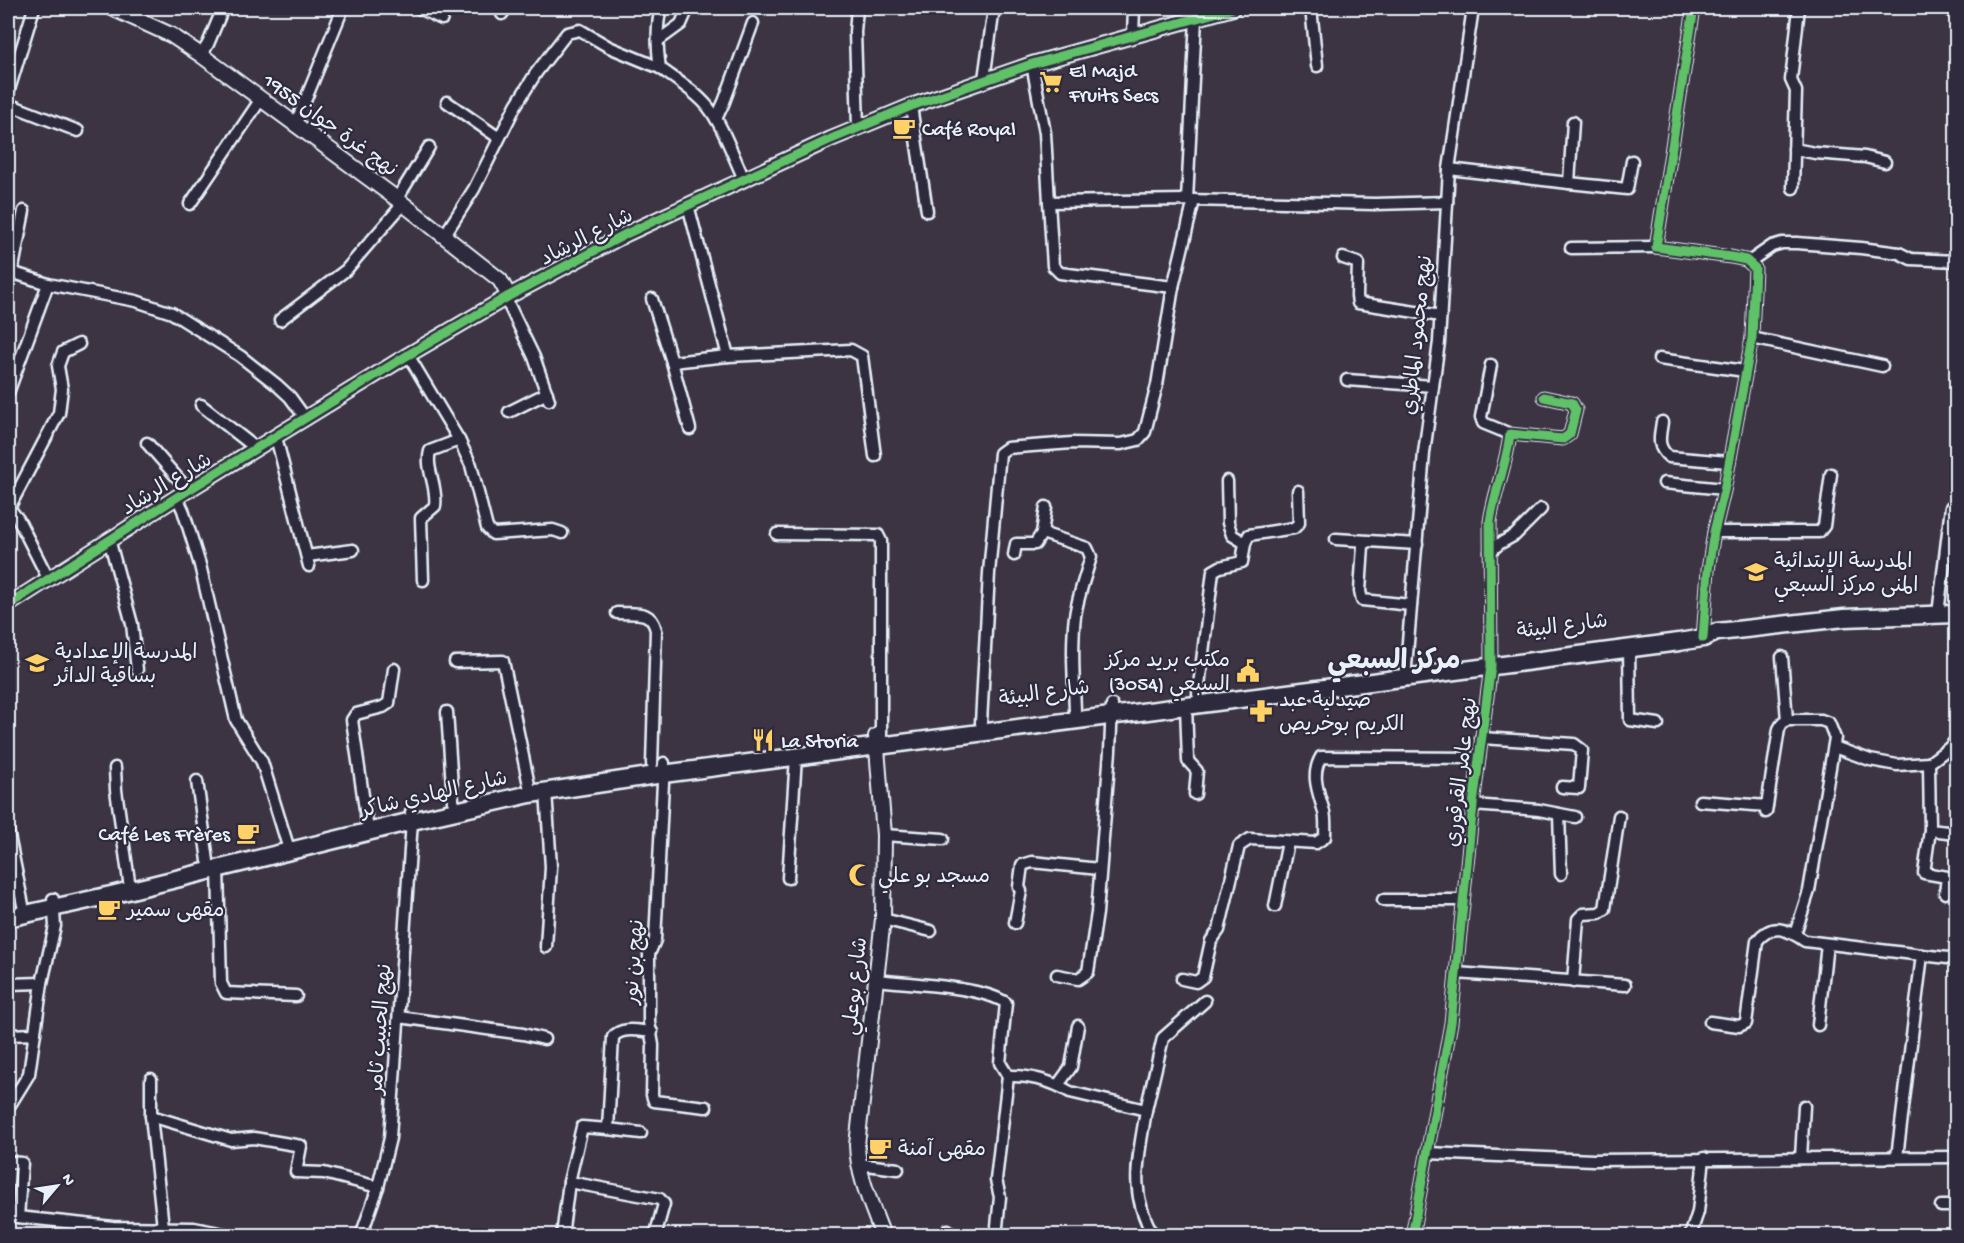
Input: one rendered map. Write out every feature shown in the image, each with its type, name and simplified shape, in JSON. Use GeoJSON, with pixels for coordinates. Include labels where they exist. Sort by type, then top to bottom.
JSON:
{"type":"FeatureCollection","features":[{"type":"Feature","properties":{"kind":"main road","name":"شارع البيئة"},"geometry":{"type":"LineString","coordinates":[[878,739],[1112,710],[1198,694],[1405,672],[1708,633],[1845,618],[1956,614]]}},
{"type":"Feature","properties":{"kind":"main road","name":"شارع البيئة"},"geometry":{"type":"LineString","coordinates":[[1491,661],[1629,648],[1708,633]]}},
{"type":"Feature","properties":{"kind":"main road","name":"شارع البيئة"},"geometry":{"type":"LineString","coordinates":[[878,739],[981,723],[1031,721],[1075,711],[1186,706],[1405,672]]}},
{"type":"Feature","properties":{"kind":"main road","name":"شارع الهادي شاكر"},"geometry":{"type":"LineString","coordinates":[[660,767],[796,757],[878,739]]}},
{"type":"Feature","properties":{"kind":"main road","name":"شارع الهادي شاكر"},"geometry":{"type":"LineString","coordinates":[[8,918],[54,903],[412,816],[535,790],[660,767],[878,739]]}},
{"type":"Feature","properties":{"kind":"main road","name":"شارع الهادي شاكر"},"geometry":{"type":"LineString","coordinates":[[213,865],[367,823],[412,816],[453,801],[535,790]]}},
{"type":"Feature","properties":{"kind":"main road","name":"شارع الهادي شاكر"},"geometry":{"type":"LineString","coordinates":[[110,891],[129,881],[171,875]]}},
{"type":"Feature","properties":{"kind":"main road","name":"شارع الهادي شاكر"},"geometry":{"type":"LineString","coordinates":[[15,907],[54,903]]}},
{"type":"Feature","properties":{"kind":"street"},"geometry":{"type":"LineString","coordinates":[[8,93],[34,8]]}},
{"type":"Feature","properties":{"kind":"street","name":"نهج غرة جوان 1955"},"geometry":{"type":"LineString","coordinates":[[112,8],[171,35],[296,123],[500,280],[507,297]]}},
{"type":"Feature","properties":{"kind":"street"},"geometry":{"type":"LineString","coordinates":[[201,55],[223,8]]}},
{"type":"Feature","properties":{"kind":"street"},"geometry":{"type":"LineString","coordinates":[[296,123],[344,8]]}},
{"type":"Feature","properties":{"kind":"street"},"geometry":{"type":"LineString","coordinates":[[419,8],[442,19]]}},
{"type":"Feature","properties":{"kind":"street"},"geometry":{"type":"LineString","coordinates":[[660,68],[657,25],[661,8]]}},
{"type":"Feature","properties":{"kind":"street"},"geometry":{"type":"LineString","coordinates":[[659,40],[681,24],[688,8]]}},
{"type":"Feature","properties":{"kind":"street"},"geometry":{"type":"LineString","coordinates":[[857,8],[855,32],[858,127]]}},
{"type":"Feature","properties":{"kind":"street"},"geometry":{"type":"LineString","coordinates":[[984,79],[994,8]]}},
{"type":"Feature","properties":{"kind":"street"},"geometry":{"type":"LineString","coordinates":[[1133,36],[1134,8]]}},
{"type":"Feature","properties":{"kind":"street","name":"شارع الرشاد"},"geometry":{"type":"LineString","coordinates":[[8,605],[109,539],[408,356],[507,297],[627,234],[858,127],[911,106],[1032,64],[1233,8]]}},
{"type":"Feature","properties":{"kind":"street"},"geometry":{"type":"LineString","coordinates":[[1311,8],[1317,66]]}},
{"type":"Feature","properties":{"kind":"street","name":"نهج محمود الماطري"},"geometry":{"type":"LineString","coordinates":[[1405,672],[1425,441],[1441,316],[1449,169],[1473,8]]}},
{"type":"Feature","properties":{"kind":"street"},"geometry":{"type":"LineString","coordinates":[[1656,247],[1694,8]]}},
{"type":"Feature","properties":{"kind":"street"},"geometry":{"type":"LineString","coordinates":[[1793,188],[1796,91],[1791,80],[1799,8]]}},
{"type":"Feature","properties":{"kind":"street"},"geometry":{"type":"LineString","coordinates":[[981,723],[989,573],[1000,453],[1007,448],[1072,443],[1131,443],[1145,432],[1157,385],[1190,200],[1196,18]]}},
{"type":"Feature","properties":{"kind":"street"},"geometry":{"type":"LineString","coordinates":[[716,119],[753,23]]}},
{"type":"Feature","properties":{"kind":"street"},"geometry":{"type":"LineString","coordinates":[[444,236],[474,189],[499,138],[536,73],[567,33],[580,30],[609,47],[660,68],[699,98],[716,119],[744,179]]}},
{"type":"Feature","properties":{"kind":"street"},"geometry":{"type":"LineString","coordinates":[[1032,64],[1045,133],[1053,266],[1060,273],[1173,287]]}},
{"type":"Feature","properties":{"kind":"street"},"geometry":{"type":"LineString","coordinates":[[190,204],[261,99]]}},
{"type":"Feature","properties":{"kind":"street"},"geometry":{"type":"LineString","coordinates":[[447,102],[499,138]]}},
{"type":"Feature","properties":{"kind":"street"},"geometry":{"type":"LineString","coordinates":[[8,104],[78,131]]}},
{"type":"Feature","properties":{"kind":"street"},"geometry":{"type":"LineString","coordinates":[[911,106],[927,211]]}},
{"type":"Feature","properties":{"kind":"street"},"geometry":{"type":"LineString","coordinates":[[1569,183],[1573,122]]}},
{"type":"Feature","properties":{"kind":"street"},"geometry":{"type":"LineString","coordinates":[[280,320],[346,270],[400,202],[429,147]]}},
{"type":"Feature","properties":{"kind":"street"},"geometry":{"type":"LineString","coordinates":[[1794,149],[1865,157],[1885,162]]}},
{"type":"Feature","properties":{"kind":"street"},"geometry":{"type":"LineString","coordinates":[[1449,169],[1627,189],[1632,161]]}},
{"type":"Feature","properties":{"kind":"street"},"geometry":{"type":"LineString","coordinates":[[1049,202],[1190,200],[1375,204],[1447,202]]}},
{"type":"Feature","properties":{"kind":"street"},"geometry":{"type":"LineString","coordinates":[[688,205],[728,357]]}},
{"type":"Feature","properties":{"kind":"street"},"geometry":{"type":"LineString","coordinates":[[24,211],[10,272],[48,284],[136,301],[172,313],[240,356],[277,385],[290,397],[306,419]]}},
{"type":"Feature","properties":{"kind":"street"},"geometry":{"type":"LineString","coordinates":[[1749,262],[1772,246],[1782,243],[1861,248],[1899,253],[1911,259],[1956,261]]}},
{"type":"Feature","properties":{"kind":"street"},"geometry":{"type":"LineString","coordinates":[[1571,248],[1656,247],[1721,255],[1749,262],[1755,268],[1752,338],[1708,570],[1708,633]]}},
{"type":"Feature","properties":{"kind":"street"},"geometry":{"type":"LineString","coordinates":[[1343,258],[1358,263],[1356,296],[1358,303],[1441,316]]}},
{"type":"Feature","properties":{"kind":"street"},"geometry":{"type":"LineString","coordinates":[[8,393],[48,284]]}},
{"type":"Feature","properties":{"kind":"street"},"geometry":{"type":"LineString","coordinates":[[507,297],[534,357],[548,397],[509,412]]}},
{"type":"Feature","properties":{"kind":"street"},"geometry":{"type":"LineString","coordinates":[[652,300],[690,429]]}},
{"type":"Feature","properties":{"kind":"street"},"geometry":{"type":"LineString","coordinates":[[1752,338],[1882,366]]}},
{"type":"Feature","properties":{"kind":"street"},"geometry":{"type":"LineString","coordinates":[[48,578],[18,519],[8,508],[59,413],[62,399],[58,366],[63,352],[79,344]]}},
{"type":"Feature","properties":{"kind":"street"},"geometry":{"type":"LineString","coordinates":[[672,362],[851,350],[862,357],[875,456]]}},
{"type":"Feature","properties":{"kind":"street"},"geometry":{"type":"LineString","coordinates":[[408,356],[459,440],[471,465],[487,528],[493,534],[553,530],[562,533]]}},
{"type":"Feature","properties":{"kind":"street"},"geometry":{"type":"LineString","coordinates":[[1659,358],[1746,371]]}},
{"type":"Feature","properties":{"kind":"street"},"geometry":{"type":"LineString","coordinates":[[1491,365],[1480,417],[1483,423],[1510,434],[1563,439],[1570,434],[1576,410],[1572,403],[1544,397]]}},
{"type":"Feature","properties":{"kind":"street"},"geometry":{"type":"LineString","coordinates":[[1347,380],[1433,386]]}},
{"type":"Feature","properties":{"kind":"street"},"geometry":{"type":"LineString","coordinates":[[201,405],[257,449]]}},
{"type":"Feature","properties":{"kind":"street"},"geometry":{"type":"LineString","coordinates":[[1662,422],[1659,441],[1661,451],[1669,457],[1728,462]]}},
{"type":"Feature","properties":{"kind":"street","name":"نهج عامر القرقوري"},"geometry":{"type":"LineString","coordinates":[[1412,1236],[1451,1023],[1473,805],[1491,661],[1490,522],[1492,501],[1508,451],[1510,434]]}},
{"type":"Feature","properties":{"kind":"street"},"geometry":{"type":"LineString","coordinates":[[276,437],[308,561],[353,550]]}},
{"type":"Feature","properties":{"kind":"street"},"geometry":{"type":"LineString","coordinates":[[423,580],[421,518],[435,506],[437,495],[427,460],[430,451],[459,440]]}},
{"type":"Feature","properties":{"kind":"street"},"geometry":{"type":"LineString","coordinates":[[147,443],[182,494],[236,720],[262,762],[287,843]]}},
{"type":"Feature","properties":{"kind":"street"},"geometry":{"type":"LineString","coordinates":[[1714,532],[1819,532],[1824,526],[1831,474]]}},
{"type":"Feature","properties":{"kind":"street"},"geometry":{"type":"LineString","coordinates":[[1227,481],[1228,524],[1232,535],[1245,543]]}},
{"type":"Feature","properties":{"kind":"street"},"geometry":{"type":"LineString","coordinates":[[1664,483],[1724,489]]}},
{"type":"Feature","properties":{"kind":"street"},"geometry":{"type":"LineString","coordinates":[[1198,694],[1214,571],[1220,567],[1242,562],[1245,543],[1249,535],[1294,528],[1299,523],[1299,491]]}},
{"type":"Feature","properties":{"kind":"street"},"geometry":{"type":"LineString","coordinates":[[1014,555],[1016,544],[1035,544],[1042,533],[1046,507]]}},
{"type":"Feature","properties":{"kind":"street"},"geometry":{"type":"LineString","coordinates":[[1938,614],[1951,507]]}},
{"type":"Feature","properties":{"kind":"street"},"geometry":{"type":"LineString","coordinates":[[1490,552],[1499,544],[1515,536],[1541,509]]}},
{"type":"Feature","properties":{"kind":"street"},"geometry":{"type":"LineString","coordinates":[[1042,533],[1087,548],[1092,557],[1076,616],[1073,645],[1075,711]]}},
{"type":"Feature","properties":{"kind":"street"},"geometry":{"type":"LineString","coordinates":[[777,534],[878,535],[881,541],[883,602],[878,739]]}},
{"type":"Feature","properties":{"kind":"street"},"geometry":{"type":"LineString","coordinates":[[109,539],[132,624],[137,670]]}},
{"type":"Feature","properties":{"kind":"street"},"geometry":{"type":"LineString","coordinates":[[1336,539],[1417,544]]}},
{"type":"Feature","properties":{"kind":"street"},"geometry":{"type":"LineString","coordinates":[[1366,542],[1363,546],[1361,569],[1362,600],[1411,605]]}},
{"type":"Feature","properties":{"kind":"street","name":"نهج بن نور"},"geometry":{"type":"LineString","coordinates":[[617,613],[644,614],[654,621],[656,630],[660,767],[655,940],[649,954],[652,1095],[654,1101],[706,1107]]}},
{"type":"Feature","properties":{"kind":"street"},"geometry":{"type":"LineString","coordinates":[[1629,648],[1630,720],[1658,724]]}},
{"type":"Feature","properties":{"kind":"street"},"geometry":{"type":"LineString","coordinates":[[1782,657],[1787,720]]}},
{"type":"Feature","properties":{"kind":"street"},"geometry":{"type":"LineString","coordinates":[[455,662],[503,661],[535,790],[551,867],[546,946]]}},
{"type":"Feature","properties":{"kind":"street"},"geometry":{"type":"LineString","coordinates":[[367,823],[352,720],[356,714],[383,707],[389,703],[394,669]]}},
{"type":"Feature","properties":{"kind":"street"},"geometry":{"type":"LineString","coordinates":[[1186,706],[1188,761],[1197,771],[1195,794]]}},
{"type":"Feature","properties":{"kind":"street"},"geometry":{"type":"LineString","coordinates":[[1057,975],[1078,979],[1088,972],[1097,914],[1112,710]]}},
{"type":"Feature","properties":{"kind":"street"},"geometry":{"type":"LineString","coordinates":[[447,712],[453,801]]}},
{"type":"Feature","properties":{"kind":"street"},"geometry":{"type":"LineString","coordinates":[[1700,801],[1766,809],[1779,729],[1783,722],[1821,720],[1829,723],[1835,738],[1834,747],[1809,891],[1795,934]]}},
{"type":"Feature","properties":{"kind":"street"},"geometry":{"type":"LineString","coordinates":[[1481,738],[1574,744],[1582,750],[1579,788],[1562,787]]}},
{"type":"Feature","properties":{"kind":"street","name":"شارع بوعلي"},"geometry":{"type":"LineString","coordinates":[[878,739],[884,835],[883,919],[857,1145],[862,1179],[884,1236]]}},
{"type":"Feature","properties":{"kind":"street"},"geometry":{"type":"LineString","coordinates":[[1834,747],[1870,760],[1897,765],[1929,763],[1956,740]]}},
{"type":"Feature","properties":{"kind":"street"},"geometry":{"type":"LineString","coordinates":[[788,878],[796,757]]}},
{"type":"Feature","properties":{"kind":"street"},"geometry":{"type":"LineString","coordinates":[[1182,979],[1196,982],[1203,977],[1211,941],[1219,930],[1239,846],[1250,839],[1316,843],[1325,837],[1325,814],[1318,797],[1316,784],[1317,765],[1321,757],[1479,758]]}},
{"type":"Feature","properties":{"kind":"street"},"geometry":{"type":"LineString","coordinates":[[1929,763],[1930,830],[1924,873],[1947,876],[1945,893]]}},
{"type":"Feature","properties":{"kind":"street"},"geometry":{"type":"LineString","coordinates":[[115,768],[129,881]]}},
{"type":"Feature","properties":{"kind":"street"},"geometry":{"type":"LineString","coordinates":[[197,781],[213,865],[221,983],[226,993],[296,996]]}},
{"type":"Feature","properties":{"kind":"street"},"geometry":{"type":"LineString","coordinates":[[1473,805],[1539,810],[1575,817]]}},
{"type":"Feature","properties":{"kind":"street"},"geometry":{"type":"LineString","coordinates":[[1559,814],[1561,874]]}},
{"type":"Feature","properties":{"kind":"street","name":"نهج الحبيب ثامر"},"geometry":{"type":"LineString","coordinates":[[361,1236],[378,1187],[390,1138],[412,816]]}},
{"type":"Feature","properties":{"kind":"street"},"geometry":{"type":"LineString","coordinates":[[1573,982],[1578,919],[1583,914],[1599,913],[1605,909],[1619,816]]}},
{"type":"Feature","properties":{"kind":"street"},"geometry":{"type":"LineString","coordinates":[[1930,830],[1956,833]]}},
{"type":"Feature","properties":{"kind":"street"},"geometry":{"type":"LineString","coordinates":[[8,831],[15,907]]}},
{"type":"Feature","properties":{"kind":"street"},"geometry":{"type":"LineString","coordinates":[[884,835],[943,839]]}},
{"type":"Feature","properties":{"kind":"street"},"geometry":{"type":"LineString","coordinates":[[1275,906],[1288,842]]}},
{"type":"Feature","properties":{"kind":"street"},"geometry":{"type":"LineString","coordinates":[[1015,923],[1021,891],[1019,886],[1022,865],[1032,862],[1099,869]]}},
{"type":"Feature","properties":{"kind":"street"},"geometry":{"type":"LineString","coordinates":[[1383,900],[1463,900]]}},
{"type":"Feature","properties":{"kind":"street"},"geometry":{"type":"LineString","coordinates":[[8,1108],[29,1074],[42,983],[55,926],[54,903]]}},
{"type":"Feature","properties":{"kind":"street"},"geometry":{"type":"LineString","coordinates":[[883,919],[931,930]]}},
{"type":"Feature","properties":{"kind":"street"},"geometry":{"type":"LineString","coordinates":[[1710,1022],[1739,1026],[1746,1023],[1757,941],[1764,932],[1774,928],[1795,934],[1805,941],[1956,959]]}},
{"type":"Feature","properties":{"kind":"street"},"geometry":{"type":"LineString","coordinates":[[1818,1025],[1827,944]]}},
{"type":"Feature","properties":{"kind":"street"},"geometry":{"type":"LineString","coordinates":[[1897,1157],[1922,955]]}},
{"type":"Feature","properties":{"kind":"street"},"geometry":{"type":"LineString","coordinates":[[1456,973],[1625,985]]}},
{"type":"Feature","properties":{"kind":"street"},"geometry":{"type":"LineString","coordinates":[[876,980],[960,990],[996,997],[1006,1003],[1000,1063],[1008,1076],[996,1179],[1000,1197],[996,1236]]}},
{"type":"Feature","properties":{"kind":"street"},"geometry":{"type":"LineString","coordinates":[[8,984],[42,983]]}},
{"type":"Feature","properties":{"kind":"street"},"geometry":{"type":"LineString","coordinates":[[1154,1236],[1141,1210],[1136,1190],[1136,1175],[1146,1110],[1163,1038],[1205,1001]]}},
{"type":"Feature","properties":{"kind":"street"},"geometry":{"type":"LineString","coordinates":[[399,1017],[544,1039]]}},
{"type":"Feature","properties":{"kind":"street"},"geometry":{"type":"LineString","coordinates":[[1058,1085],[1071,1067],[1078,1026]]}},
{"type":"Feature","properties":{"kind":"street"},"geometry":{"type":"LineString","coordinates":[[608,1129],[613,1037],[622,1030],[652,1032]]}},
{"type":"Feature","properties":{"kind":"street"},"geometry":{"type":"LineString","coordinates":[[8,1035],[35,1034]]}},
{"type":"Feature","properties":{"kind":"street"},"geometry":{"type":"LineString","coordinates":[[1008,1076],[1019,1076],[1058,1085],[1070,1092],[1146,1110]]}},
{"type":"Feature","properties":{"kind":"street"},"geometry":{"type":"LineString","coordinates":[[151,1079],[151,1116],[163,1227]]}},
{"type":"Feature","properties":{"kind":"street"},"geometry":{"type":"LineString","coordinates":[[1801,1158],[1804,1106]]}},
{"type":"Feature","properties":{"kind":"street"},"geometry":{"type":"LineString","coordinates":[[151,1116],[231,1140],[254,1138],[301,1146],[296,1172],[324,1173],[378,1187]]}},
{"type":"Feature","properties":{"kind":"street"},"geometry":{"type":"LineString","coordinates":[[562,1236],[569,1182],[582,1127],[641,1132]]}},
{"type":"Feature","properties":{"kind":"street"},"geometry":{"type":"LineString","coordinates":[[1427,1153],[1593,1160],[1956,1157]]}},
{"type":"Feature","properties":{"kind":"street"},"geometry":{"type":"LineString","coordinates":[[1690,1236],[1698,1212],[1704,1158]]}},
{"type":"Feature","properties":{"kind":"street"},"geometry":{"type":"LineString","coordinates":[[8,1162],[22,1163],[13,1216],[112,1227],[194,1228],[234,1235]]}},
{"type":"Feature","properties":{"kind":"street"},"geometry":{"type":"LineString","coordinates":[[858,1164],[898,1169]]}},
{"type":"Feature","properties":{"kind":"street"},"geometry":{"type":"LineString","coordinates":[[569,1182],[660,1199],[664,1204],[655,1236]]}},
{"type":"Feature","properties":{"kind":"street"},"geometry":{"type":"LineString","coordinates":[[1941,1206],[1956,1206]]}},
{"type":"Feature","properties":{"kind":"cycle path"},"geometry":{"type":"LineString","coordinates":[[8,605],[177,497],[408,355],[509,296],[626,234],[831,139],[911,106],[1032,64],[1233,8]]}},
{"type":"Feature","properties":{"kind":"cycle path"},"geometry":{"type":"LineString","coordinates":[[1694,8],[1656,247],[1746,260],[1755,268],[1752,338],[1724,491],[1714,532],[1708,570],[1703,638]]}},
{"type":"Feature","properties":{"kind":"cycle path"},"geometry":{"type":"LineString","coordinates":[[1412,1236],[1451,1023],[1473,805],[1491,666],[1490,522],[1510,434],[1563,439],[1570,434],[1576,410],[1572,403],[1544,397]]}},
{"type":"Feature","properties":{"kind":"place","name":"El Majd Fruits Secs"},"geometry":{"type":"Point","coordinates":[1051,82]}},
{"type":"Feature","properties":{"kind":"place","name":"Café Royal"},"geometry":{"type":"Point","coordinates":[904,128]}},
{"type":"Feature","properties":{"kind":"place","name":"المدرسة الإبتدائية المنى مركز السبعي"},"geometry":{"type":"Point","coordinates":[1756,572]}},
{"type":"Feature","properties":{"kind":"place","name":"المدرسة الإعدادية بساقية الدائر"},"geometry":{"type":"Point","coordinates":[37,663]}},
{"type":"Feature","properties":{"kind":"place","name":"مكتب بريد مركز السبعي (3054)"},"geometry":{"type":"Point","coordinates":[1248,671]}},
{"type":"Feature","properties":{"kind":"place","name":"صيدلية عبد الكريم بوخريص"},"geometry":{"type":"Point","coordinates":[1261,711]}},
{"type":"Feature","properties":{"kind":"place","name":"La Storia"},"geometry":{"type":"Point","coordinates":[763,740]}},
{"type":"Feature","properties":{"kind":"place","name":"Café Les Frères"},"geometry":{"type":"Point","coordinates":[248,833]}},
{"type":"Feature","properties":{"kind":"place","name":"مسجد بو علي"},"geometry":{"type":"Point","coordinates":[860,875]}},
{"type":"Feature","properties":{"kind":"place","name":"مقهى سمير"},"geometry":{"type":"Point","coordinates":[109,909]}},
{"type":"Feature","properties":{"kind":"place","name":"مقهى آمنة"},"geometry":{"type":"Point","coordinates":[880,1148]}},
{"type":"Feature","properties":{"kind":"district","name":"مركز السبعي"},"geometry":{"type":"Point","coordinates":[1394,659]}}]}
